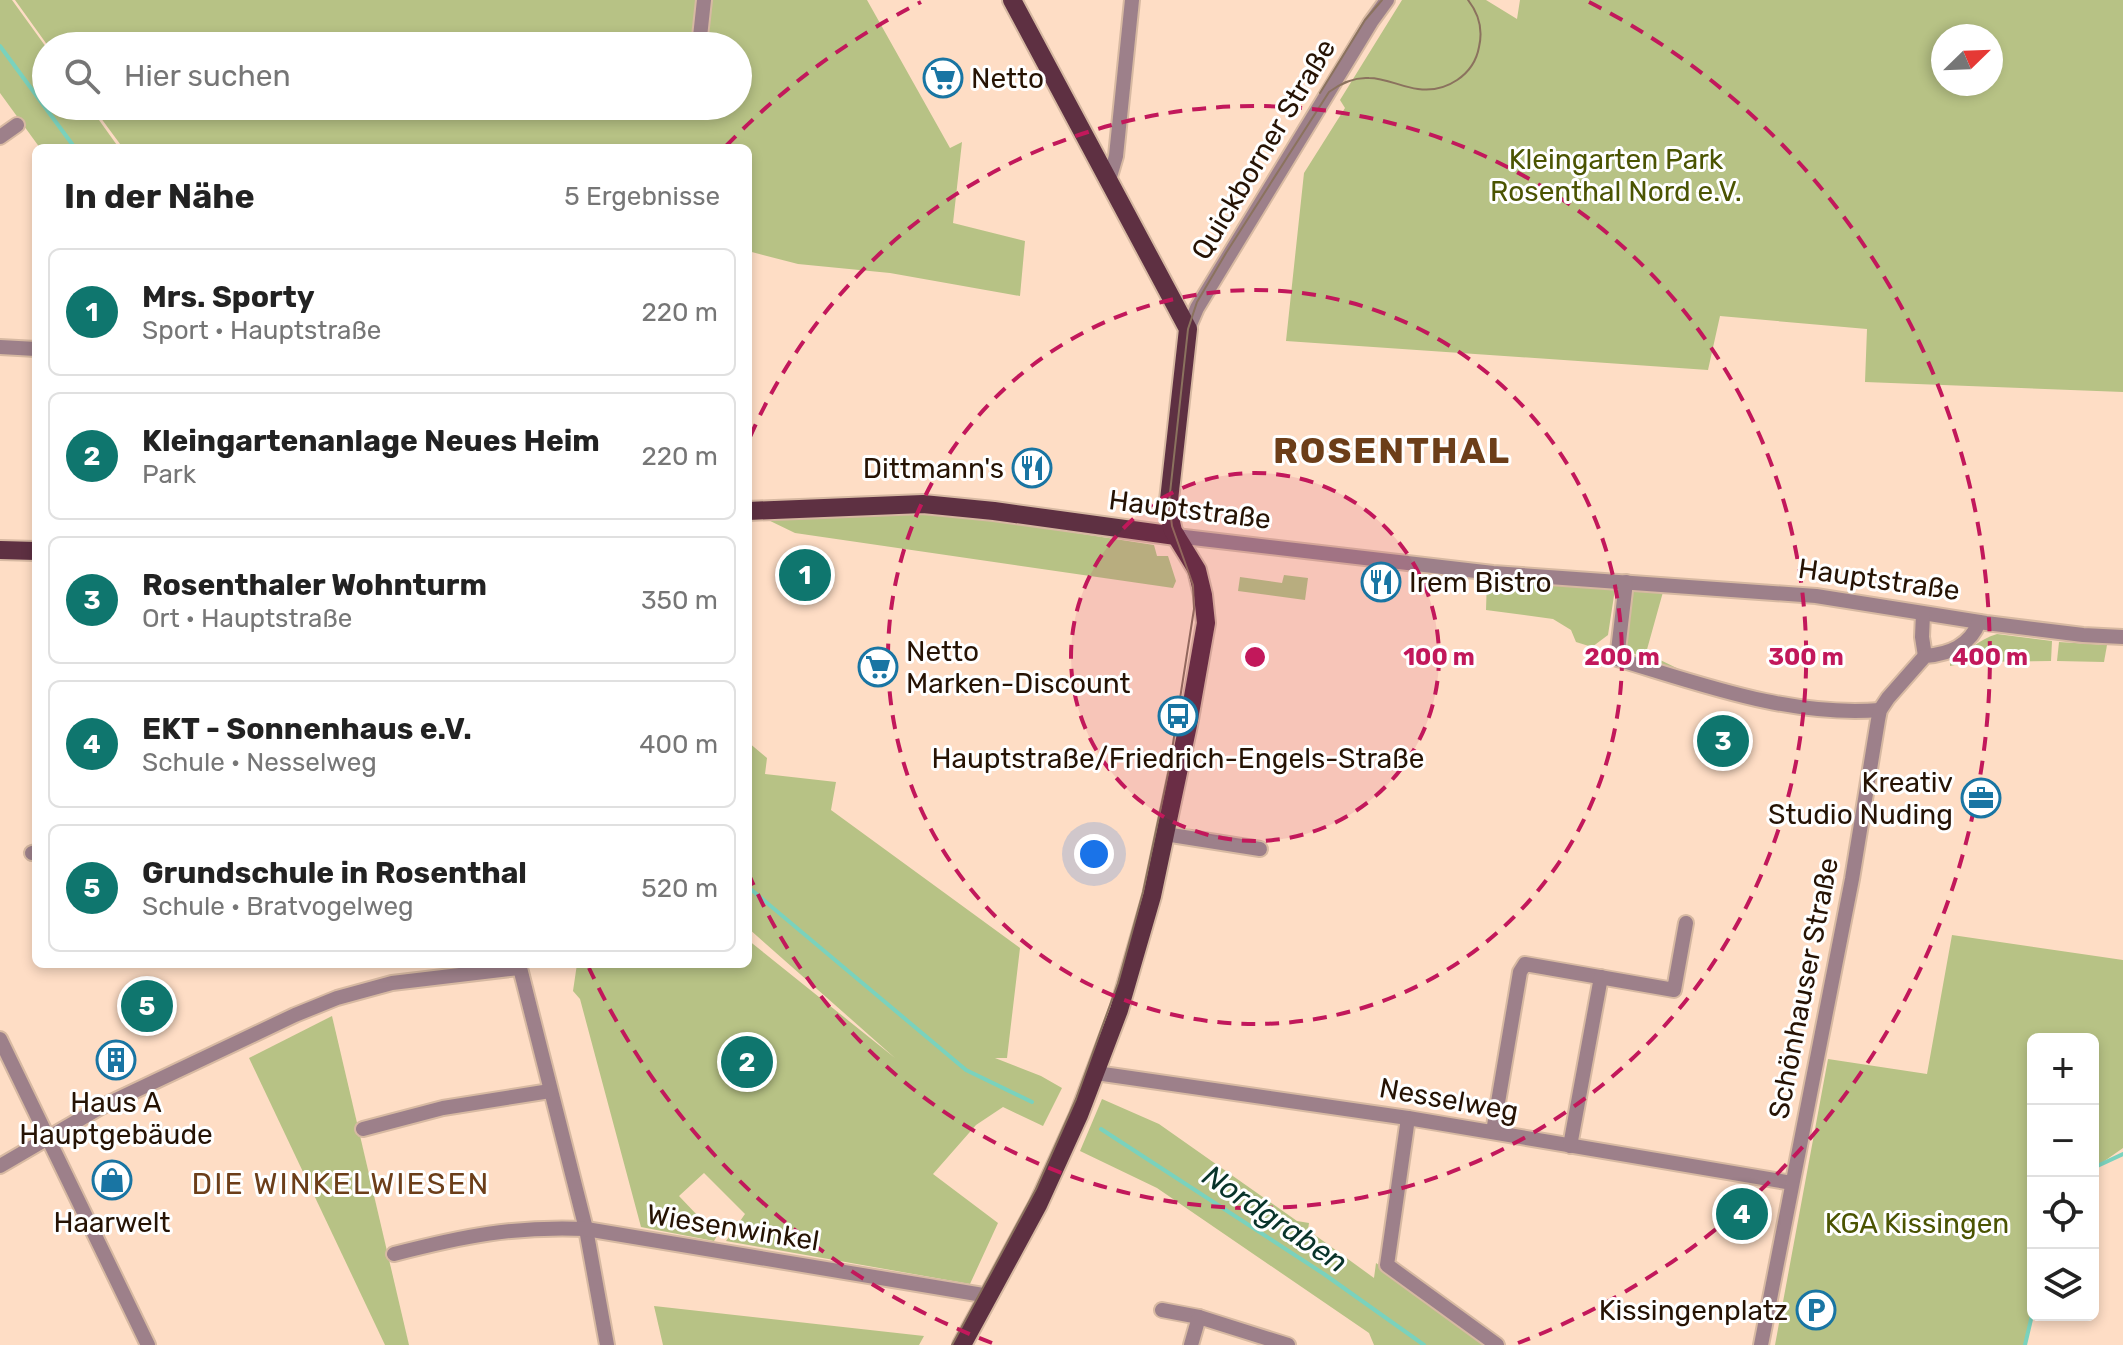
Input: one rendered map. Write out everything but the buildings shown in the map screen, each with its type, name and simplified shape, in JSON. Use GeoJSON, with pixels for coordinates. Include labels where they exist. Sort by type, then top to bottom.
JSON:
{"type":"FeatureCollection","features":[{"type":"Feature","properties":{"kind":"main road"},"geometry":{"type":"LineString","coordinates":[[962,1345],[1052,1176],[1096,1073],[1131,970],[1152,896],[1190,718],[1206,623],[1197,570],[1176,536],[1168,509],[1188,329],[1012,0]]}},
{"type":"Feature","properties":{"kind":"main road","name":"Hauptstraße"},"geometry":{"type":"LineString","coordinates":[[752,511],[923,504],[1176,536]]}},
{"type":"Feature","properties":{"kind":"main road"},"geometry":{"type":"LineString","coordinates":[[0,550],[32,551]]}},
{"type":"Feature","properties":{"kind":"street"},"geometry":{"type":"LineString","coordinates":[[701,32],[704,0]]}},
{"type":"Feature","properties":{"kind":"street"},"geometry":{"type":"LineString","coordinates":[[1109,180],[1116,156],[1132,0]]}},
{"type":"Feature","properties":{"kind":"street","name":"Quickborner Straße"},"geometry":{"type":"LineString","coordinates":[[1188,329],[1197,308],[1387,0]]}},
{"type":"Feature","properties":{"kind":"street"},"geometry":{"type":"LineString","coordinates":[[0,137],[17,125]]}},
{"type":"Feature","properties":{"kind":"street"},"geometry":{"type":"LineString","coordinates":[[0,347],[32,349]]}},
{"type":"Feature","properties":{"kind":"street","name":"Hauptstraße"},"geometry":{"type":"LineString","coordinates":[[1176,536],[1485,572],[1816,596],[1979,622],[2123,637]]}},
{"type":"Feature","properties":{"kind":"street"},"geometry":{"type":"LineString","coordinates":[[1626,582],[1617,659],[1769,703],[1844,713],[1880,710]]}},
{"type":"Feature","properties":{"kind":"street"},"geometry":{"type":"LineString","coordinates":[[1923,614],[1922,659],[1966,643],[1975,634],[1979,622]]}},
{"type":"Feature","properties":{"kind":"street","name":"Schönhauser Straße"},"geometry":{"type":"LineString","coordinates":[[1761,1345],[1852,879],[1880,710],[1922,659]]}},
{"type":"Feature","properties":{"kind":"street"},"geometry":{"type":"LineString","coordinates":[[1165,834],[1260,849]]}},
{"type":"Feature","properties":{"kind":"street"},"geometry":{"type":"LineString","coordinates":[[1493,1132],[1520,972],[1525,964],[1674,990],[1686,923]]}},
{"type":"Feature","properties":{"kind":"street"},"geometry":{"type":"LineString","coordinates":[[0,1166],[114,1100],[270,1026],[337,998],[392,983],[504,968]]}},
{"type":"Feature","properties":{"kind":"street"},"geometry":{"type":"LineString","coordinates":[[519,968],[586,1229],[607,1345]]}},
{"type":"Feature","properties":{"kind":"street"},"geometry":{"type":"LineString","coordinates":[[1570,1146],[1601,977]]}},
{"type":"Feature","properties":{"kind":"street"},"geometry":{"type":"LineString","coordinates":[[0,1039],[148,1345]]}},
{"type":"Feature","properties":{"kind":"street","name":"Nesselweg"},"geometry":{"type":"LineString","coordinates":[[1096,1073],[1408,1118],[1792,1183]]}},
{"type":"Feature","properties":{"kind":"street"},"geometry":{"type":"LineString","coordinates":[[363,1129],[443,1108],[550,1091]]}},
{"type":"Feature","properties":{"kind":"street"},"geometry":{"type":"LineString","coordinates":[[1408,1118],[1387,1265],[1497,1345]]}},
{"type":"Feature","properties":{"kind":"street","name":"Wiesenwinkel"},"geometry":{"type":"LineString","coordinates":[[394,1254],[469,1235],[538,1227],[586,1229],[989,1296]]}},
{"type":"Feature","properties":{"kind":"street"},"geometry":{"type":"LineString","coordinates":[[1162,1310],[1199,1317],[1288,1345]]}},
{"type":"Feature","properties":{"kind":"street"},"geometry":{"type":"LineString","coordinates":[[1191,1345],[1199,1317]]}},
{"type":"Feature","properties":{"kind":"green space"},"geometry":{"type":"Polygon","coordinates":[[[0,0],[12,0],[35,32],[32,32],[32,120],[99,120],[116,144],[37,144],[0,93],[0,0]]]}},
{"type":"Feature","properties":{"kind":"green space"},"geometry":{"type":"Polygon","coordinates":[[[15,0],[867,0],[950,148],[962,142],[953,223],[1025,241],[1020,296],[890,273],[798,264],[752,252],[752,144],[120,144],[102,120],[752,120],[752,32],[38,32],[15,0]]]}},
{"type":"Feature","properties":{"kind":"green space","name":"Kleingarten Park Rosenthal Nord e.V."},"geometry":{"type":"Polygon","coordinates":[[[1402,0],[1486,0],[1517,19],[1520,0],[2123,0],[2123,392],[1865,382],[1867,329],[1720,316],[1708,370],[1286,341],[1304,173],[1345,108],[1340,100],[1402,0]]]}},
{"type":"Feature","properties":{"kind":"green space"},"geometry":{"type":"Polygon","coordinates":[[[915,511],[1154,545],[1157,556],[1168,556],[1176,581],[1173,588],[795,533],[764,518],[915,511]]]}},
{"type":"Feature","properties":{"kind":"green space"},"geometry":{"type":"Polygon","coordinates":[[[1284,575],[1308,578],[1305,600],[1238,591],[1240,577],[1282,583],[1284,575]]]}},
{"type":"Feature","properties":{"kind":"green space"},"geometry":{"type":"Polygon","coordinates":[[[1487,578],[1615,589],[1608,635],[1592,647],[1576,642],[1571,630],[1553,619],[1486,610],[1487,578]]]}},
{"type":"Feature","properties":{"kind":"green space"},"geometry":{"type":"Polygon","coordinates":[[[1634,588],[1663,592],[1646,653],[1697,678],[1627,651],[1630,593],[1634,588]]]}},
{"type":"Feature","properties":{"kind":"green space"},"geometry":{"type":"Polygon","coordinates":[[[1997,634],[2052,641],[2051,661],[1970,662],[1950,666],[1950,660],[1997,634]]]}},
{"type":"Feature","properties":{"kind":"green space"},"geometry":{"type":"Polygon","coordinates":[[[2059,642],[2107,645],[2104,662],[2057,661],[2059,642]]]}},
{"type":"Feature","properties":{"kind":"green space"},"geometry":{"type":"Polygon","coordinates":[[[752,745],[767,758],[765,774],[836,782],[831,810],[1020,948],[1007,1058],[995,1058],[1062,1088],[1043,1126],[1003,1107],[976,1125],[933,1174],[998,1223],[970,1284],[726,1241],[745,1214],[704,1173],[679,1196],[717,1236],[714,1241],[641,1227],[580,999],[573,991],[576,968],[752,968],[752,943],[895,1058],[752,932],[752,745]]]}},
{"type":"Feature","properties":{"kind":"green space","name":"KGA Kissingen"},"geometry":{"type":"Polygon","coordinates":[[[1952,935],[2123,960],[2123,1148],[2099,1165],[2099,1033],[2027,1033],[2027,1321],[2030,1321],[2025,1345],[1775,1345],[1828,1059],[1927,1074],[1952,935]]]}},
{"type":"Feature","properties":{"kind":"green space"},"geometry":{"type":"Polygon","coordinates":[[[332,1016],[409,1345],[385,1345],[249,1058],[332,1016]]]}},
{"type":"Feature","properties":{"kind":"green space"},"geometry":{"type":"Polygon","coordinates":[[[1102,1099],[1159,1124],[1297,1221],[1309,1223],[1308,1230],[1374,1278],[1376,1263],[1491,1345],[1374,1345],[1369,1333],[1157,1188],[1080,1151],[1102,1099]]]}},
{"type":"Feature","properties":{"kind":"green space"},"geometry":{"type":"Polygon","coordinates":[[[654,1306],[924,1336],[919,1345],[663,1345],[654,1306]]]}},
{"type":"Feature","properties":{"kind":"waterway","name":"Nordgraben"},"geometry":{"type":"LineString","coordinates":[[0,46],[32,90]]}},
{"type":"Feature","properties":{"kind":"waterway","name":"Nordgraben"},"geometry":{"type":"LineString","coordinates":[[54,120],[72,144]]}},
{"type":"Feature","properties":{"kind":"waterway","name":"Nordgraben"},"geometry":{"type":"LineString","coordinates":[[752,890],[966,1070],[1032,1102]]}},
{"type":"Feature","properties":{"kind":"waterway","name":"Nordgraben"},"geometry":{"type":"LineString","coordinates":[[1101,1129],[1324,1274],[1424,1345]]}},
{"type":"Feature","properties":{"kind":"waterway"},"geometry":{"type":"LineString","coordinates":[[2099,1165],[2123,1154]]}},
{"type":"Feature","properties":{"kind":"waterway"},"geometry":{"type":"LineString","coordinates":[[2025,1345],[2031,1321]]}},
{"type":"Feature","properties":{"kind":"tram line"},"geometry":{"type":"LineString","coordinates":[[1320,93],[1365,20],[1382,0]]}},
{"type":"Feature","properties":{"kind":"tram line"},"geometry":{"type":"LineString","coordinates":[[952,1345],[1036,1189],[1076,1099],[1118,983],[1143,892],[1169,769],[1194,609],[1193,585],[1172,526],[1169,502],[1188,329],[1197,302],[1329,92],[1348,81],[1363,78],[1381,79],[1412,88],[1439,88],[1465,74],[1476,57],[1481,34],[1475,11],[1468,0]]}},
{"type":"Feature","properties":{"kind":"place","name":"Netto"},"geometry":{"type":"Point","coordinates":[943,78]}},
{"type":"Feature","properties":{"kind":"place","name":"Dittmann's"},"geometry":{"type":"Point","coordinates":[1032,468]}},
{"type":"Feature","properties":{"kind":"place","name":"Mrs. Sporty"},"geometry":{"type":"Point","coordinates":[805,575]}},
{"type":"Feature","properties":{"kind":"place","name":"Irem Bistro"},"geometry":{"type":"Point","coordinates":[1381,582]}},
{"type":"Feature","properties":{"kind":"place","name":"Netto Marken-Discount"},"geometry":{"type":"Point","coordinates":[878,667]}},
{"type":"Feature","properties":{"kind":"place","name":"Hauptstraße/Friedrich-Engels-Straße"},"geometry":{"type":"Point","coordinates":[1178,716]}},
{"type":"Feature","properties":{"kind":"place","name":"Rosenthaler Wohnturm"},"geometry":{"type":"Point","coordinates":[1723,741]}},
{"type":"Feature","properties":{"kind":"place","name":"Kreativ Studio Nuding"},"geometry":{"type":"Point","coordinates":[1981,798]}},
{"type":"Feature","properties":{"kind":"place","name":"Grundschule in Rosenthal"},"geometry":{"type":"Point","coordinates":[147,1006]}},
{"type":"Feature","properties":{"kind":"place","name":"Haus A Hauptgebäude"},"geometry":{"type":"Point","coordinates":[116,1060]}},
{"type":"Feature","properties":{"kind":"place","name":"Kleingartenanlage Neues Heim"},"geometry":{"type":"Point","coordinates":[747,1062]}},
{"type":"Feature","properties":{"kind":"place","name":"Haarwelt"},"geometry":{"type":"Point","coordinates":[112,1180]}},
{"type":"Feature","properties":{"kind":"place","name":"EKT - Sonnenhaus e.V."},"geometry":{"type":"Point","coordinates":[1742,1214]}},
{"type":"Feature","properties":{"kind":"place","name":"Kissingenplatz"},"geometry":{"type":"Point","coordinates":[1816,1310]}},
{"type":"Feature","properties":{"kind":"district","name":"ROSENTHAL"},"geometry":{"type":"Point","coordinates":[1392,450]}},
{"type":"Feature","properties":{"kind":"district","name":"DIE WINKELWIESEN"},"geometry":{"type":"Point","coordinates":[341,1184]}}]}
